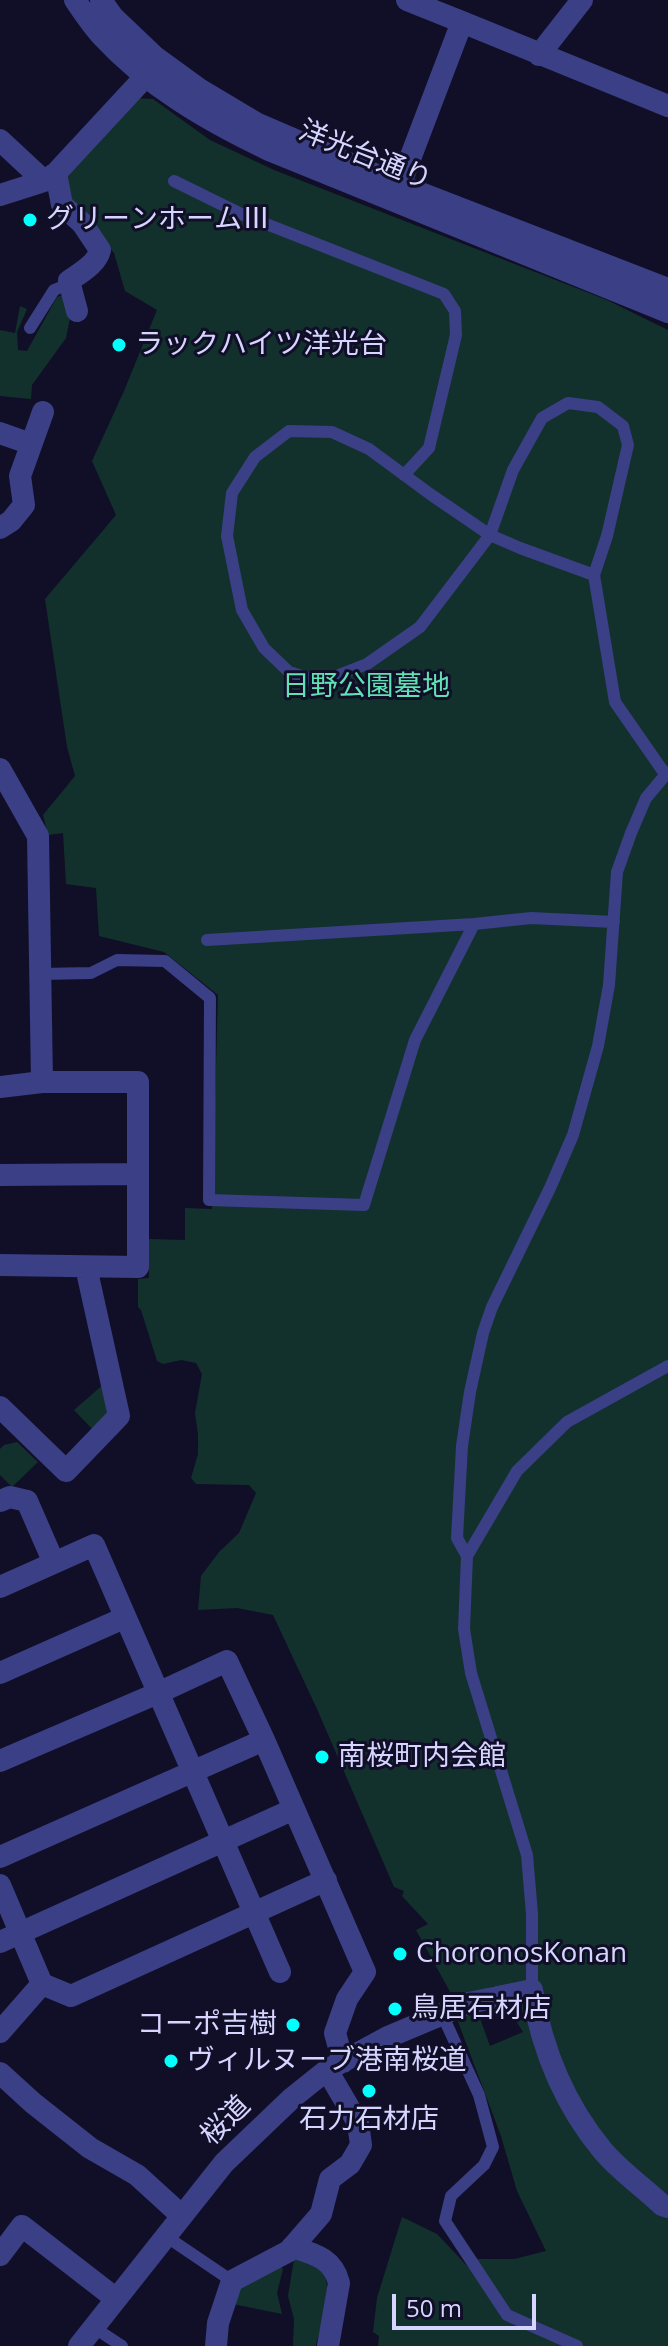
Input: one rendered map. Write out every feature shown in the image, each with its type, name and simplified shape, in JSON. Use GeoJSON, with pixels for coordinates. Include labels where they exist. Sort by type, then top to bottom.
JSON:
{"type":"FeatureCollection","features":[{"type":"Feature","properties":{"kind":"street","name":"洋光台通り"},"geometry":{"type":"LineString","coordinates":[[75,0],[100,34],[145,77],[218,125],[269,150],[668,312]]}},
{"type":"Feature","properties":{"kind":"street","name":"洋光台通り"},"geometry":{"type":"LineString","coordinates":[[101,0],[113,17],[155,57],[199,89],[256,123],[400,185],[668,289]]}},
{"type":"Feature","properties":{"kind":"street"},"geometry":{"type":"LineString","coordinates":[[407,0],[668,106]]}},
{"type":"Feature","properties":{"kind":"street"},"geometry":{"type":"LineString","coordinates":[[539,55],[582,0]]}},
{"type":"Feature","properties":{"kind":"street"},"geometry":{"type":"LineString","coordinates":[[400,185],[462,22]]}},
{"type":"Feature","properties":{"kind":"street"},"geometry":{"type":"LineString","coordinates":[[0,195],[50,177],[145,77]]}},
{"type":"Feature","properties":{"kind":"street"},"geometry":{"type":"LineString","coordinates":[[0,140],[50,177],[62,205],[82,223],[100,250],[100,255],[69,281],[77,311]]}},
{"type":"Feature","properties":{"kind":"street"},"geometry":{"type":"LineString","coordinates":[[0,528],[11,521],[24,505],[20,476],[43,412]]}},
{"type":"Feature","properties":{"kind":"street"},"geometry":{"type":"LineString","coordinates":[[0,433],[31,444]]}},
{"type":"Feature","properties":{"kind":"street"},"geometry":{"type":"LineString","coordinates":[[0,769],[38,836],[42,1082]]}},
{"type":"Feature","properties":{"kind":"street"},"geometry":{"type":"LineString","coordinates":[[0,1087],[42,1082],[138,1082],[138,1267],[0,1265]]}},
{"type":"Feature","properties":{"kind":"street"},"geometry":{"type":"LineString","coordinates":[[0,1176],[138,1174]]}},
{"type":"Feature","properties":{"kind":"street"},"geometry":{"type":"LineString","coordinates":[[0,1407],[66,1471],[119,1416],[86,1267]]}},
{"type":"Feature","properties":{"kind":"street"},"geometry":{"type":"LineString","coordinates":[[0,1501],[10,1497],[27,1501],[54,1563]]}},
{"type":"Feature","properties":{"kind":"street"},"geometry":{"type":"LineString","coordinates":[[0,1587],[94,1545],[280,1972]]}},
{"type":"Feature","properties":{"kind":"street"},"geometry":{"type":"LineString","coordinates":[[0,1673],[124,1618]]}},
{"type":"Feature","properties":{"kind":"street"},"geometry":{"type":"LineString","coordinates":[[0,1761],[227,1661],[365,1972],[347,1999],[335,2033],[335,2066],[358,2123],[361,2145],[350,2164],[330,2179],[321,2214],[289,2251],[232,2281],[218,2323],[216,2346]]}},
{"type":"Feature","properties":{"kind":"street"},"geometry":{"type":"LineString","coordinates":[[0,1857],[264,1740]]}},
{"type":"Feature","properties":{"kind":"street"},"geometry":{"type":"LineString","coordinates":[[0,1942],[294,1809]]}},
{"type":"Feature","properties":{"kind":"street"},"geometry":{"type":"LineString","coordinates":[[0,1885],[42,1984],[71,1996],[326,1880]]}},
{"type":"Feature","properties":{"kind":"street"},"geometry":{"type":"LineString","coordinates":[[0,2032],[42,1984]]}},
{"type":"Feature","properties":{"kind":"street"},"geometry":{"type":"LineString","coordinates":[[532,1990],[547,2055],[567,2101],[604,2152],[668,2207]]}},
{"type":"Feature","properties":{"kind":"street","name":"桜道"},"geometry":{"type":"LineString","coordinates":[[79,2346],[224,2163],[292,2098],[335,2066],[388,2037],[469,2003],[532,1990]]}},
{"type":"Feature","properties":{"kind":"street"},"geometry":{"type":"LineString","coordinates":[[0,2073],[90,2148],[137,2175],[182,2216]]}},
{"type":"Feature","properties":{"kind":"street"},"geometry":{"type":"LineString","coordinates":[[0,2255],[22,2226],[115,2298]]}},
{"type":"Feature","properties":{"kind":"street"},"geometry":{"type":"LineString","coordinates":[[292,2247],[322,2256],[337,2273],[339,2283],[328,2346]]}},
{"type":"Feature","properties":{"kind":"lane"},"geometry":{"type":"LineString","coordinates":[[174,181],[241,214],[444,294],[455,311],[456,335],[429,448],[404,475]]}},
{"type":"Feature","properties":{"kind":"lane"},"geometry":{"type":"LineString","coordinates":[[30,328],[54,290],[69,284]]}},
{"type":"Feature","properties":{"kind":"lane"},"geometry":{"type":"LineString","coordinates":[[467,1556],[457,1538],[462,1446],[479,1350],[492,1307],[573,1135],[604,1016],[617,872],[646,798],[667,773],[615,702],[594,575],[607,536],[628,445],[623,426],[598,407],[568,403],[542,418],[513,470],[490,535],[420,627],[367,664],[321,682],[289,672],[264,648],[242,610],[227,536],[232,493],[255,457],[289,431],[332,432],[369,449],[490,535],[594,575]]}},
{"type":"Feature","properties":{"kind":"lane"},"geometry":{"type":"LineString","coordinates":[[207,940],[531,918],[614,922]]}},
{"type":"Feature","properties":{"kind":"lane"},"geometry":{"type":"LineString","coordinates":[[41,974],[91,973],[117,960],[165,961],[210,998],[209,1200],[364,1205],[415,1040],[474,924]]}},
{"type":"Feature","properties":{"kind":"lane"},"geometry":{"type":"LineString","coordinates":[[532,1990],[532,1914],[527,1855],[471,1673],[464,1629],[467,1556],[517,1471],[567,1422],[668,1366]]}},
{"type":"Feature","properties":{"kind":"lane"},"geometry":{"type":"LineString","coordinates":[[442,2014],[479,2095],[493,2147],[484,2165],[451,2196],[445,2221],[507,2315],[556,2342],[577,2346]]}},
{"type":"Feature","properties":{"kind":"lane"},"geometry":{"type":"LineString","coordinates":[[167,2237],[232,2281]]}},
{"type":"Feature","properties":{"kind":"lane"},"geometry":{"type":"LineString","coordinates":[[93,2327],[122,2346]]}},
{"type":"Feature","properties":{"kind":"green space","name":"日野公園墓地"},"geometry":{"type":"Polygon","coordinates":[[[133,98],[153,99],[210,140],[274,170],[607,300],[668,330],[668,2346],[378,2346],[379,2336],[373,2332],[377,2298],[402,2217],[437,2234],[472,2271],[477,2259],[514,2259],[546,2251],[517,2191],[501,2136],[457,2019],[477,2010],[490,2046],[523,2032],[494,1986],[454,1999],[416,1930],[428,1924],[402,1896],[404,1891],[394,1887],[273,1615],[237,1608],[198,1610],[201,1576],[219,1552],[239,1533],[256,1493],[249,1485],[196,1484],[191,1478],[198,1454],[195,1413],[202,1374],[196,1363],[181,1360],[163,1364],[157,1361],[138,1307],[138,1279],[149,1278],[149,1239],[185,1240],[185,1208],[212,1209],[218,995],[164,952],[99,936],[96,888],[66,884],[63,833],[48,835],[43,815],[75,776],[67,747],[45,599],[116,515],[92,461],[157,310],[125,291],[114,253],[67,195],[65,176],[133,98]]]}},
{"type":"Feature","properties":{"kind":"green space"},"geometry":{"type":"Polygon","coordinates":[[[63,295],[70,318],[66,338],[32,385],[31,399],[0,396],[0,330],[15,333],[20,306],[27,309],[17,332],[18,350],[27,351],[57,297],[63,295]]]}},
{"type":"Feature","properties":{"kind":"green space"},"geometry":{"type":"Polygon","coordinates":[[[105,1383],[114,1413],[95,1432],[74,1410],[105,1383]]]}},
{"type":"Feature","properties":{"kind":"green space"},"geometry":{"type":"Polygon","coordinates":[[[17,1442],[38,1462],[12,1487],[0,1475],[0,1449],[17,1442]]]}},
{"type":"Feature","properties":{"kind":"green space"},"geometry":{"type":"Polygon","coordinates":[[[294,2259],[313,2263],[326,2278],[326,2300],[316,2346],[293,2346],[294,2319],[288,2296],[294,2259]]]}},
{"type":"Feature","properties":{"kind":"green space"},"geometry":{"type":"Polygon","coordinates":[[[279,2265],[283,2269],[277,2293],[282,2314],[233,2304],[240,2284],[279,2265]]]}},
{"type":"Feature","properties":{"kind":"place","name":"グリーンホームⅢ"},"geometry":{"type":"Point","coordinates":[30,220]}},
{"type":"Feature","properties":{"kind":"place","name":"ラックハイツ洋光台"},"geometry":{"type":"Point","coordinates":[119,345]}},
{"type":"Feature","properties":{"kind":"place","name":"南桜町内会館"},"geometry":{"type":"Point","coordinates":[322,1757]}},
{"type":"Feature","properties":{"kind":"place","name":"ChoronosKonan"},"geometry":{"type":"Point","coordinates":[400,1954]}},
{"type":"Feature","properties":{"kind":"place","name":"鳥居石材店"},"geometry":{"type":"Point","coordinates":[395,2009]}},
{"type":"Feature","properties":{"kind":"place","name":"コーポ吉樹"},"geometry":{"type":"Point","coordinates":[293,2025]}},
{"type":"Feature","properties":{"kind":"place","name":"ヴィルヌーブ港南桜道"},"geometry":{"type":"Point","coordinates":[171,2061]}},
{"type":"Feature","properties":{"kind":"place","name":"石力石材店"},"geometry":{"type":"Point","coordinates":[369,2091]}}]}
